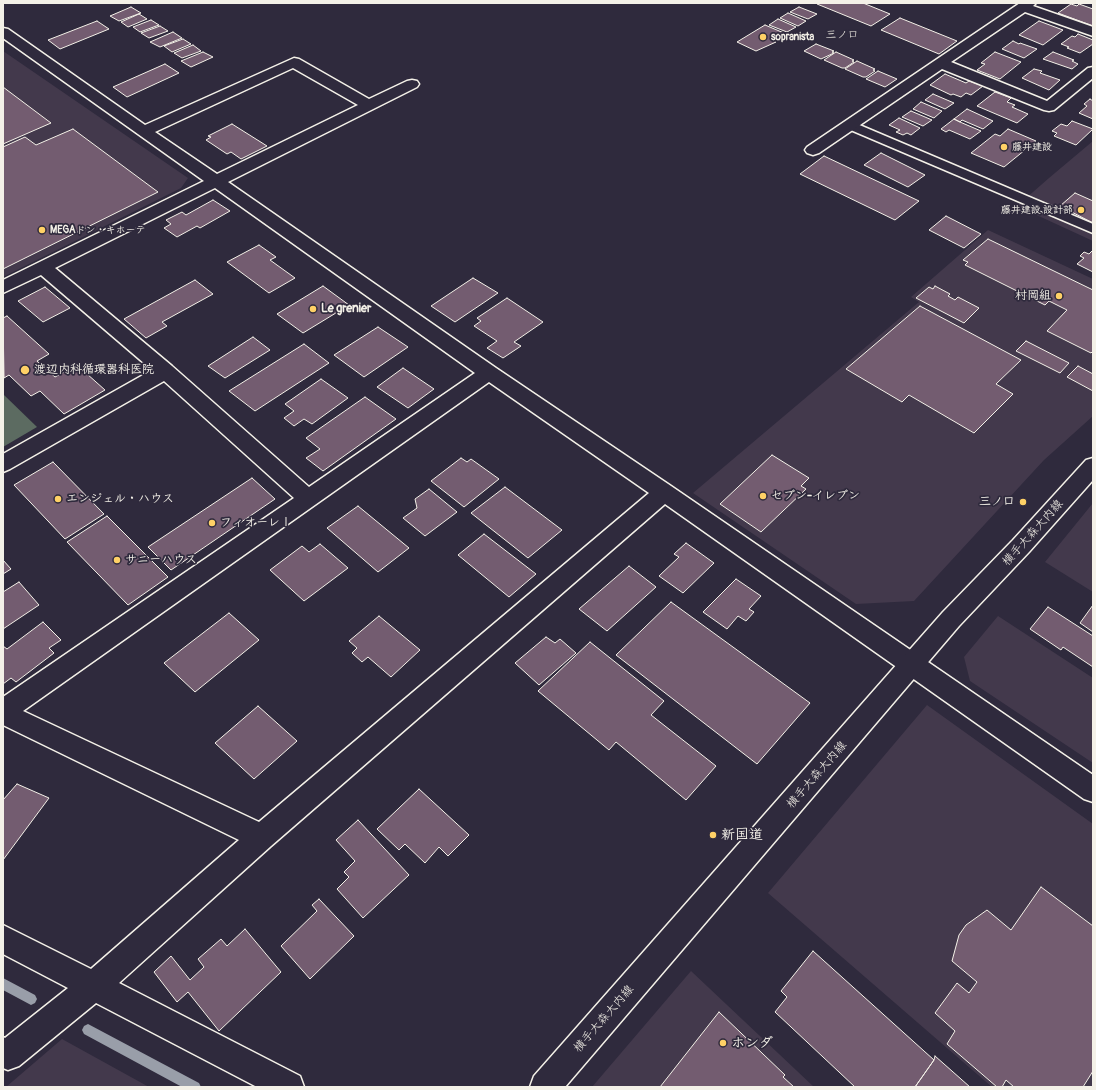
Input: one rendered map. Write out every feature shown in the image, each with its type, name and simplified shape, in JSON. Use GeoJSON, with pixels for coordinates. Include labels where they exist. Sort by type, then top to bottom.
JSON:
{"type":"FeatureCollection","features":[{"type":"Feature","properties":{"kind":"street"},"geometry":{"type":"LineString","coordinates":[[813,150],[1026,5],[1093,32]]}},
{"type":"Feature","properties":{"kind":"street"},"geometry":{"type":"LineString","coordinates":[[3,32],[146,130],[489,373],[914,664],[1093,790]]}},
{"type":"Feature","properties":{"kind":"street"},"geometry":{"type":"LineString","coordinates":[[146,130],[294,62],[370,106]]}},
{"type":"Feature","properties":{"kind":"street"},"geometry":{"type":"LineString","coordinates":[[941,63],[1049,107],[1093,71]]}},
{"type":"Feature","properties":{"kind":"street"},"geometry":{"type":"LineString","coordinates":[[3,287],[412,84]]}},
{"type":"Feature","properties":{"kind":"street"},"geometry":{"type":"LineString","coordinates":[[43,266],[165,371],[308,498]]}},
{"type":"Feature","properties":{"kind":"street"},"geometry":{"type":"LineString","coordinates":[[3,464],[165,371]]}},
{"type":"Feature","properties":{"kind":"street"},"geometry":{"type":"LineString","coordinates":[[262,837],[3,712],[489,373]]}},
{"type":"Feature","properties":{"kind":"street","name":"横手大森大内線"},"geometry":{"type":"LineString","coordinates":[[545,1087],[951,620],[1021,546],[1093,466]]}},
{"type":"Feature","properties":{"kind":"street"},"geometry":{"type":"LineString","coordinates":[[3,1052],[8,1055],[94,986],[262,837],[664,492]]}},
{"type":"Feature","properties":{"kind":"street"},"geometry":{"type":"LineString","coordinates":[[3,939],[289,1087]]}},
{"type":"Feature","properties":{"kind":"lane"},"geometry":{"type":"LineString","coordinates":[[850,125],[1093,229]]}},
{"type":"Feature","properties":{"kind":"shaded area"},"geometry":{"type":"Polygon","coordinates":[[[3,51],[188,178],[181,188],[3,277],[3,51]]]}},
{"type":"Feature","properties":{"kind":"shaded area"},"geometry":{"type":"Polygon","coordinates":[[[1093,141],[1093,241],[1017,206],[1049,178],[1093,141]]]}},
{"type":"Feature","properties":{"kind":"shaded area"},"geometry":{"type":"Polygon","coordinates":[[[988,230],[1093,279],[1093,416],[1044,460],[914,601],[856,604],[693,493],[919,302],[911,297],[988,230]]]}},
{"type":"Feature","properties":{"kind":"shaded area"},"geometry":{"type":"Polygon","coordinates":[[[1093,503],[1093,592],[1045,562],[1093,503]]]}},
{"type":"Feature","properties":{"kind":"shaded area"},"geometry":{"type":"Polygon","coordinates":[[[998,616],[1093,678],[1093,763],[970,681],[964,657],[998,616]]]}},
{"type":"Feature","properties":{"kind":"shaded area"},"geometry":{"type":"Polygon","coordinates":[[[927,705],[1093,824],[1093,1087],[992,1087],[768,893],[927,705]]]}},
{"type":"Feature","properties":{"kind":"shaded area"},"geometry":{"type":"Polygon","coordinates":[[[691,971],[814,1087],[592,1087],[691,971]]]}},
{"type":"Feature","properties":{"kind":"shaded area"},"geometry":{"type":"Polygon","coordinates":[[[62,1039],[149,1087],[6,1087],[62,1039]]]}},
{"type":"Feature","properties":{"kind":"green space"},"geometry":{"type":"Polygon","coordinates":[[[3,394],[37,427],[3,447],[3,394]]]}},
{"type":"Feature","properties":{"kind":"building"},"geometry":{"type":"Polygon","coordinates":[[[863,3],[890,14],[871,26],[817,4],[863,3]]]}},
{"type":"Feature","properties":{"kind":"building"},"geometry":{"type":"Polygon","coordinates":[[[1071,4],[1077,6],[1079,4],[1093,9],[1093,26],[1058,13],[1071,4]]]}},
{"type":"Feature","properties":{"kind":"building"},"geometry":{"type":"Polygon","coordinates":[[[131,7],[141,13],[119,21],[110,16],[131,7]]]}},
{"type":"Feature","properties":{"kind":"building"},"geometry":{"type":"Polygon","coordinates":[[[799,7],[817,14],[808,19],[790,12],[799,7]]]}},
{"type":"Feature","properties":{"kind":"building"},"geometry":{"type":"Polygon","coordinates":[[[788,13],[806,21],[798,26],[780,18],[788,13]]]}},
{"type":"Feature","properties":{"kind":"building"},"geometry":{"type":"Polygon","coordinates":[[[139,14],[147,19],[128,27],[121,22],[139,14]]]}},
{"type":"Feature","properties":{"kind":"building"},"geometry":{"type":"Polygon","coordinates":[[[900,18],[957,41],[939,54],[881,30],[900,18]]]}},
{"type":"Feature","properties":{"kind":"building"},"geometry":{"type":"Polygon","coordinates":[[[778,19],[796,27],[787,32],[769,25],[778,19]]]}},
{"type":"Feature","properties":{"kind":"building"},"geometry":{"type":"Polygon","coordinates":[[[151,20],[159,25],[140,32],[133,27],[151,20]]]}},
{"type":"Feature","properties":{"kind":"building"},"geometry":{"type":"Polygon","coordinates":[[[97,21],[109,29],[60,49],[48,40],[97,21]]]}},
{"type":"Feature","properties":{"kind":"building"},"geometry":{"type":"Polygon","coordinates":[[[1039,21],[1063,30],[1043,45],[1019,35],[1039,21]]]}},
{"type":"Feature","properties":{"kind":"building","name":"sopranista"},"geometry":{"type":"Polygon","coordinates":[[[765,25],[784,33],[773,40],[776,42],[756,51],[737,42],[765,25]]]}},
{"type":"Feature","properties":{"kind":"building"},"geometry":{"type":"Polygon","coordinates":[[[160,26],[168,31],[149,38],[141,33],[160,26]]]}},
{"type":"Feature","properties":{"kind":"building"},"geometry":{"type":"Polygon","coordinates":[[[173,32],[182,38],[160,47],[150,42],[173,32]]]}},
{"type":"Feature","properties":{"kind":"building"},"geometry":{"type":"Polygon","coordinates":[[[1078,34],[1093,40],[1093,44],[1080,53],[1061,44],[1072,36],[1075,37],[1078,34]]]}},
{"type":"Feature","properties":{"kind":"building"},"geometry":{"type":"Polygon","coordinates":[[[183,39],[191,44],[172,52],[164,46],[183,39]]]}},
{"type":"Feature","properties":{"kind":"building"},"geometry":{"type":"Polygon","coordinates":[[[1013,41],[1037,49],[1024,58],[1002,49],[1013,41]]]}},
{"type":"Feature","properties":{"kind":"building"},"geometry":{"type":"Polygon","coordinates":[[[816,44],[834,51],[832,52],[834,53],[821,59],[804,51],[816,44]]]}},
{"type":"Feature","properties":{"kind":"building"},"geometry":{"type":"Polygon","coordinates":[[[193,45],[201,51],[182,58],[174,53],[193,45]]]}},
{"type":"Feature","properties":{"kind":"building"},"geometry":{"type":"Polygon","coordinates":[[[203,52],[213,57],[191,67],[181,61],[203,52]]]}},
{"type":"Feature","properties":{"kind":"building"},"geometry":{"type":"Polygon","coordinates":[[[836,52],[854,60],[852,61],[854,62],[845,68],[842,68],[824,60],[836,52]]]}},
{"type":"Feature","properties":{"kind":"building"},"geometry":{"type":"Polygon","coordinates":[[[995,52],[1021,62],[1000,79],[977,70],[985,64],[981,63],[995,52]]]}},
{"type":"Feature","properties":{"kind":"building"},"geometry":{"type":"Polygon","coordinates":[[[1053,52],[1074,60],[1072,61],[1078,64],[1072,69],[1043,59],[1053,52]]]}},
{"type":"Feature","properties":{"kind":"building"},"geometry":{"type":"Polygon","coordinates":[[[857,61],[875,69],[873,70],[875,71],[866,77],[863,77],[845,69],[857,61]]]}},
{"type":"Feature","properties":{"kind":"building"},"geometry":{"type":"Polygon","coordinates":[[[165,64],[179,73],[127,97],[113,87],[165,64]]]}},
{"type":"Feature","properties":{"kind":"building"},"geometry":{"type":"Polygon","coordinates":[[[1034,69],[1042,71],[1040,73],[1060,80],[1049,90],[1022,78],[1034,69]]]}},
{"type":"Feature","properties":{"kind":"building"},"geometry":{"type":"Polygon","coordinates":[[[878,71],[897,79],[885,87],[866,79],[878,71]]]}},
{"type":"Feature","properties":{"kind":"building"},"geometry":{"type":"Polygon","coordinates":[[[945,74],[966,83],[969,81],[983,86],[971,95],[966,93],[961,97],[953,94],[951,95],[930,85],[945,74]]]}},
{"type":"Feature","properties":{"kind":"building"},"geometry":{"type":"Polygon","coordinates":[[[3,87],[51,123],[3,144],[3,87]]]}},
{"type":"Feature","properties":{"kind":"building"},"geometry":{"type":"Polygon","coordinates":[[[995,92],[1011,98],[1007,102],[1015,105],[1012,107],[1028,114],[1017,123],[977,106],[995,92]]]}},
{"type":"Feature","properties":{"kind":"building"},"geometry":{"type":"Polygon","coordinates":[[[933,94],[954,103],[945,109],[925,100],[933,94]]]}},
{"type":"Feature","properties":{"kind":"building"},"geometry":{"type":"Polygon","coordinates":[[[1090,99],[1093,101],[1093,119],[1079,113],[1087,106],[1084,104],[1090,99]]]}},
{"type":"Feature","properties":{"kind":"building"},"geometry":{"type":"Polygon","coordinates":[[[921,102],[942,111],[934,118],[913,109],[921,102]]]}},
{"type":"Feature","properties":{"kind":"building"},"geometry":{"type":"Polygon","coordinates":[[[967,109],[993,121],[983,129],[962,120],[960,122],[954,119],[967,109]]]}},
{"type":"Feature","properties":{"kind":"building"},"geometry":{"type":"Polygon","coordinates":[[[911,111],[932,120],[923,126],[902,117],[911,111]]]}},
{"type":"Feature","properties":{"kind":"building"},"geometry":{"type":"Polygon","coordinates":[[[899,118],[920,128],[911,135],[907,133],[903,135],[896,132],[900,130],[889,125],[899,118]]]}},
{"type":"Feature","properties":{"kind":"building"},"geometry":{"type":"Polygon","coordinates":[[[954,119],[981,131],[970,139],[949,130],[946,132],[941,129],[954,119]]]}},
{"type":"Feature","properties":{"kind":"building"},"geometry":{"type":"Polygon","coordinates":[[[1072,121],[1093,129],[1076,145],[1054,136],[1057,133],[1052,131],[1061,124],[1067,126],[1072,121]]]}},
{"type":"Feature","properties":{"kind":"building"},"geometry":{"type":"Polygon","coordinates":[[[232,124],[267,146],[241,159],[231,152],[227,154],[206,140],[211,137],[208,136],[232,124]]]}},
{"type":"Feature","properties":{"kind":"building","name":"MEGAドン・キホーテ"},"geometry":{"type":"Polygon","coordinates":[[[73,129],[158,192],[3,269],[3,147],[25,137],[36,145],[73,129]]]}},
{"type":"Feature","properties":{"kind":"building","name":"藤井建設"},"geometry":{"type":"Polygon","coordinates":[[[1008,129],[1036,141],[1004,167],[971,153],[995,134],[1000,136],[1008,129]]]}},
{"type":"Feature","properties":{"kind":"building"},"geometry":{"type":"Polygon","coordinates":[[[881,153],[925,175],[908,187],[864,165],[881,153]]]}},
{"type":"Feature","properties":{"kind":"building"},"geometry":{"type":"Polygon","coordinates":[[[824,156],[919,201],[895,220],[800,174],[824,156]]]}},
{"type":"Feature","properties":{"kind":"building","name":"藤井建設 設計部"},"geometry":{"type":"Polygon","coordinates":[[[1075,193],[1093,201],[1093,223],[1060,206],[1075,193]]]}},
{"type":"Feature","properties":{"kind":"building"},"geometry":{"type":"Polygon","coordinates":[[[213,200],[230,211],[200,228],[197,226],[177,237],[164,228],[171,224],[166,220],[182,212],[186,215],[213,200]]]}},
{"type":"Feature","properties":{"kind":"building"},"geometry":{"type":"Polygon","coordinates":[[[946,216],[981,234],[964,248],[929,230],[946,216]]]}},
{"type":"Feature","properties":{"kind":"building","name":"村岡組"},"geometry":{"type":"Polygon","coordinates":[[[988,239],[1093,290],[1093,351],[1091,353],[1047,331],[1067,310],[1049,301],[1045,305],[965,265],[968,262],[963,260],[988,239]]]}},
{"type":"Feature","properties":{"kind":"building"},"geometry":{"type":"Polygon","coordinates":[[[259,245],[276,257],[270,260],[295,278],[269,293],[227,262],[259,245]]]}},
{"type":"Feature","properties":{"kind":"building"},"geometry":{"type":"Polygon","coordinates":[[[1093,250],[1093,272],[1077,264],[1084,258],[1080,256],[1084,252],[1089,254],[1093,250]]]}},
{"type":"Feature","properties":{"kind":"building"},"geometry":{"type":"Polygon","coordinates":[[[473,278],[498,293],[455,322],[431,306],[473,278]]]}},
{"type":"Feature","properties":{"kind":"building"},"geometry":{"type":"Polygon","coordinates":[[[195,280],[213,294],[162,322],[167,326],[146,338],[124,319],[195,280]]]}},
{"type":"Feature","properties":{"kind":"building","name":"Le grenier"},"geometry":{"type":"Polygon","coordinates":[[[323,286],[349,305],[303,333],[277,314],[323,286]]]}},
{"type":"Feature","properties":{"kind":"building"},"geometry":{"type":"Polygon","coordinates":[[[935,286],[950,294],[948,296],[955,300],[958,297],[979,308],[964,323],[916,298],[929,287],[933,289],[935,286]]]}},
{"type":"Feature","properties":{"kind":"building"},"geometry":{"type":"Polygon","coordinates":[[[45,287],[70,308],[43,322],[18,301],[45,287]]]}},
{"type":"Feature","properties":{"kind":"building"},"geometry":{"type":"Polygon","coordinates":[[[507,298],[543,322],[514,342],[521,346],[503,358],[487,348],[497,341],[474,326],[481,321],[477,318],[507,298]]]}},
{"type":"Feature","properties":{"kind":"building"},"geometry":{"type":"Polygon","coordinates":[[[920,306],[1021,360],[996,384],[1013,394],[974,433],[909,395],[902,402],[846,369],[920,306]]]}},
{"type":"Feature","properties":{"kind":"building","name":"渡辺内科循環器科医院"},"geometry":{"type":"Polygon","coordinates":[[[7,316],[49,354],[37,361],[55,377],[77,365],[105,390],[64,414],[40,391],[31,396],[9,375],[4,378],[3,318],[7,316]]]}},
{"type":"Feature","properties":{"kind":"building"},"geometry":{"type":"Polygon","coordinates":[[[378,327],[408,347],[364,377],[334,355],[378,327]]]}},
{"type":"Feature","properties":{"kind":"building"},"geometry":{"type":"Polygon","coordinates":[[[253,337],[270,350],[225,378],[208,366],[253,337]]]}},
{"type":"Feature","properties":{"kind":"building"},"geometry":{"type":"Polygon","coordinates":[[[1026,341],[1069,363],[1060,373],[1016,351],[1026,341]]]}},
{"type":"Feature","properties":{"kind":"building"},"geometry":{"type":"Polygon","coordinates":[[[304,344],[329,363],[255,411],[229,391],[304,344]]]}},
{"type":"Feature","properties":{"kind":"building"},"geometry":{"type":"Polygon","coordinates":[[[1078,366],[1093,374],[1093,391],[1067,377],[1078,366]]]}},
{"type":"Feature","properties":{"kind":"building"},"geometry":{"type":"Polygon","coordinates":[[[403,368],[434,389],[408,408],[377,387],[403,368]]]}},
{"type":"Feature","properties":{"kind":"building"},"geometry":{"type":"Polygon","coordinates":[[[321,379],[348,398],[312,424],[304,419],[294,426],[284,418],[294,411],[285,404],[321,379]]]}},
{"type":"Feature","properties":{"kind":"building"},"geometry":{"type":"Polygon","coordinates":[[[365,397],[396,419],[323,471],[306,458],[320,449],[306,438],[365,397]]]}},
{"type":"Feature","properties":{"kind":"building","name":"セブン-イレブン"},"geometry":{"type":"Polygon","coordinates":[[[772,455],[809,478],[801,486],[806,489],[761,532],[720,504],[772,455]]]}},
{"type":"Feature","properties":{"kind":"building"},"geometry":{"type":"Polygon","coordinates":[[[461,458],[467,462],[471,459],[499,479],[464,507],[431,481],[461,458]]]}},
{"type":"Feature","properties":{"kind":"building","name":"エンジェル・ハウス"},"geometry":{"type":"Polygon","coordinates":[[[53,462],[104,514],[65,539],[14,485],[53,462]]]}},
{"type":"Feature","properties":{"kind":"building","name":"フィオーレⅠ"},"geometry":{"type":"Polygon","coordinates":[[[252,478],[275,499],[171,570],[148,547],[252,478]]]}},
{"type":"Feature","properties":{"kind":"building"},"geometry":{"type":"Polygon","coordinates":[[[505,487],[562,530],[528,558],[471,513],[505,487]]]}},
{"type":"Feature","properties":{"kind":"building"},"geometry":{"type":"Polygon","coordinates":[[[429,489],[457,512],[425,536],[403,518],[417,508],[415,499],[429,489]]]}},
{"type":"Feature","properties":{"kind":"building"},"geometry":{"type":"Polygon","coordinates":[[[358,506],[409,548],[378,572],[327,528],[358,506]]]}},
{"type":"Feature","properties":{"kind":"building","name":"サニーハウス"},"geometry":{"type":"Polygon","coordinates":[[[107,516],[168,577],[128,605],[67,542],[107,516]]]}},
{"type":"Feature","properties":{"kind":"building"},"geometry":{"type":"Polygon","coordinates":[[[484,534],[536,574],[509,597],[458,555],[484,534]]]}},
{"type":"Feature","properties":{"kind":"building"},"geometry":{"type":"Polygon","coordinates":[[[686,543],[714,563],[683,593],[659,576],[679,557],[674,554],[686,543]]]}},
{"type":"Feature","properties":{"kind":"building"},"geometry":{"type":"Polygon","coordinates":[[[320,544],[348,568],[304,601],[270,570],[302,546],[309,552],[320,544]]]}},
{"type":"Feature","properties":{"kind":"building"},"geometry":{"type":"Polygon","coordinates":[[[3,560],[11,569],[3,574],[3,560]]]}},
{"type":"Feature","properties":{"kind":"building"},"geometry":{"type":"Polygon","coordinates":[[[629,566],[656,587],[607,631],[579,609],[629,566]]]}},
{"type":"Feature","properties":{"kind":"building"},"geometry":{"type":"Polygon","coordinates":[[[736,579],[761,596],[749,609],[754,612],[746,621],[738,616],[727,629],[703,612],[736,579]]]}},
{"type":"Feature","properties":{"kind":"building"},"geometry":{"type":"Polygon","coordinates":[[[19,582],[39,605],[3,629],[3,592],[19,582]]]}},
{"type":"Feature","properties":{"kind":"building"},"geometry":{"type":"Polygon","coordinates":[[[671,602],[810,703],[757,764],[616,655],[671,602]]]}},
{"type":"Feature","properties":{"kind":"building"},"geometry":{"type":"Polygon","coordinates":[[[1093,605],[1093,632],[1080,623],[1093,605]]]}},
{"type":"Feature","properties":{"kind":"building"},"geometry":{"type":"Polygon","coordinates":[[[1048,607],[1093,636],[1093,667],[1063,647],[1061,650],[1030,629],[1048,607]]]}},
{"type":"Feature","properties":{"kind":"building"},"geometry":{"type":"Polygon","coordinates":[[[229,613],[259,640],[195,692],[164,663],[229,613]]]}},
{"type":"Feature","properties":{"kind":"building"},"geometry":{"type":"Polygon","coordinates":[[[379,616],[420,650],[391,677],[368,657],[362,662],[352,653],[357,648],[349,641],[379,616]]]}},
{"type":"Feature","properties":{"kind":"building"},"geometry":{"type":"Polygon","coordinates":[[[43,622],[61,640],[49,648],[54,653],[16,682],[11,678],[3,684],[3,646],[7,649],[43,622]]]}},
{"type":"Feature","properties":{"kind":"building"},"geometry":{"type":"Polygon","coordinates":[[[546,637],[555,643],[560,639],[576,653],[539,685],[515,663],[546,637]]]}},
{"type":"Feature","properties":{"kind":"building"},"geometry":{"type":"Polygon","coordinates":[[[590,642],[664,701],[651,715],[716,766],[686,800],[616,742],[609,750],[538,691],[590,642]]]}},
{"type":"Feature","properties":{"kind":"building"},"geometry":{"type":"Polygon","coordinates":[[[258,706],[297,741],[254,779],[215,743],[258,706]]]}},
{"type":"Feature","properties":{"kind":"building"},"geometry":{"type":"Polygon","coordinates":[[[17,784],[49,798],[3,860],[3,800],[17,784]]]}},
{"type":"Feature","properties":{"kind":"building"},"geometry":{"type":"Polygon","coordinates":[[[419,789],[469,835],[448,856],[439,847],[425,863],[405,844],[399,850],[377,829],[419,789]]]}},
{"type":"Feature","properties":{"kind":"building"},"geometry":{"type":"Polygon","coordinates":[[[358,820],[409,875],[363,918],[337,889],[349,877],[344,872],[355,861],[336,840],[358,820]]]}},
{"type":"Feature","properties":{"kind":"building"},"geometry":{"type":"Polygon","coordinates":[[[1041,887],[1093,926],[1093,1071],[1083,1087],[1014,1087],[1006,1080],[1002,1087],[997,1087],[947,1044],[955,1031],[935,1013],[957,983],[969,993],[977,982],[952,961],[959,935],[966,925],[987,910],[1011,930],[1041,887]]]}},
{"type":"Feature","properties":{"kind":"building"},"geometry":{"type":"Polygon","coordinates":[[[319,899],[354,936],[310,979],[281,946],[317,911],[312,905],[319,899]]]}},
{"type":"Feature","properties":{"kind":"building"},"geometry":{"type":"Polygon","coordinates":[[[245,929],[281,972],[219,1031],[188,992],[177,1002],[154,972],[171,956],[190,980],[204,967],[198,959],[221,939],[227,946],[245,929]]]}},
{"type":"Feature","properties":{"kind":"building"},"geometry":{"type":"Polygon","coordinates":[[[813,951],[934,1060],[915,1087],[855,1087],[775,1012],[787,997],[781,991],[813,951]]]}},
{"type":"Feature","properties":{"kind":"building","name":"ホンダ"},"geometry":{"type":"Polygon","coordinates":[[[719,1012],[785,1075],[783,1077],[794,1087],[660,1087],[719,1012]]]}},
{"type":"Feature","properties":{"kind":"building"},"geometry":{"type":"Polygon","coordinates":[[[935,1056],[970,1087],[915,1087],[934,1060],[935,1056]]]}},
{"type":"Feature","properties":{"kind":"waterway"},"geometry":{"type":"LineString","coordinates":[[3,984],[31,999]]}},
{"type":"Feature","properties":{"kind":"waterway"},"geometry":{"type":"LineString","coordinates":[[88,1030],[195,1087]]}},
{"type":"Feature","properties":{"kind":"place","name":"sopranista"},"geometry":{"type":"Point","coordinates":[763,37]}},
{"type":"Feature","properties":{"kind":"place","name":"藤井建設"},"geometry":{"type":"Point","coordinates":[1004,147]}},
{"type":"Feature","properties":{"kind":"place","name":"藤井建設 設計部"},"geometry":{"type":"Point","coordinates":[1081,210]}},
{"type":"Feature","properties":{"kind":"place","name":"MEGAドン・キホーテ"},"geometry":{"type":"Point","coordinates":[42,230]}},
{"type":"Feature","properties":{"kind":"place","name":"村岡組"},"geometry":{"type":"Point","coordinates":[1059,296]}},
{"type":"Feature","properties":{"kind":"place","name":"Le grenier"},"geometry":{"type":"Point","coordinates":[313,309]}},
{"type":"Feature","properties":{"kind":"place","name":"渡辺内科循環器科医院"},"geometry":{"type":"Point","coordinates":[25,370]}},
{"type":"Feature","properties":{"kind":"place","name":"セブン-イレブン"},"geometry":{"type":"Point","coordinates":[763,496]}},
{"type":"Feature","properties":{"kind":"place","name":"エンジェル・ハウス"},"geometry":{"type":"Point","coordinates":[58,499]}},
{"type":"Feature","properties":{"kind":"place","name":"三ノ口"},"geometry":{"type":"Point","coordinates":[1023,502]}},
{"type":"Feature","properties":{"kind":"place","name":"フィオーレⅠ"},"geometry":{"type":"Point","coordinates":[212,523]}},
{"type":"Feature","properties":{"kind":"place","name":"サニーハウス"},"geometry":{"type":"Point","coordinates":[117,560]}},
{"type":"Feature","properties":{"kind":"place","name":"新国道"},"geometry":{"type":"Point","coordinates":[713,835]}},
{"type":"Feature","properties":{"kind":"place","name":"ホンダ"},"geometry":{"type":"Point","coordinates":[723,1043]}},
{"type":"Feature","properties":{"kind":"district","name":"三ノ口"},"geometry":{"type":"Point","coordinates":[842,35]}}]}
